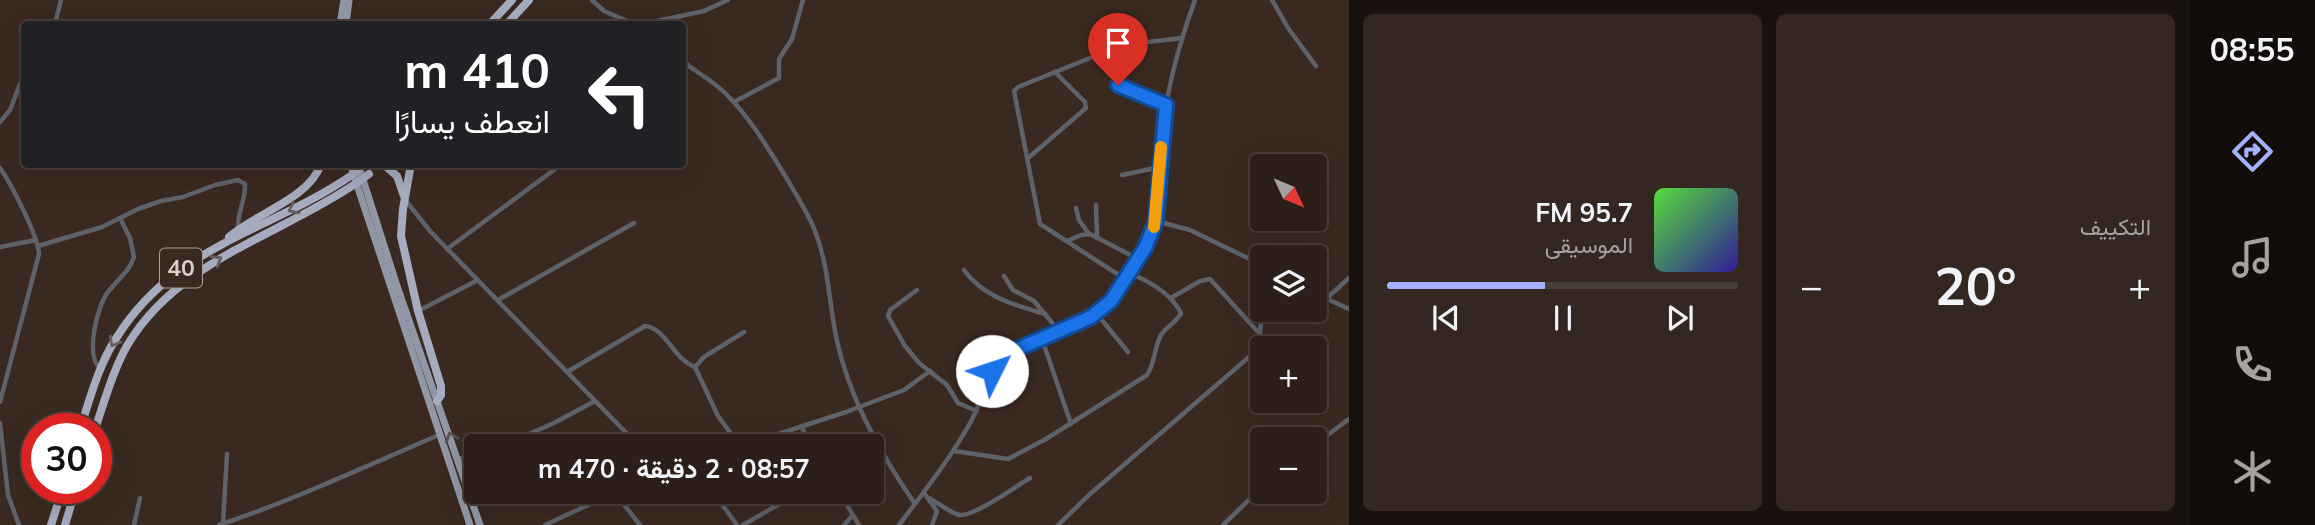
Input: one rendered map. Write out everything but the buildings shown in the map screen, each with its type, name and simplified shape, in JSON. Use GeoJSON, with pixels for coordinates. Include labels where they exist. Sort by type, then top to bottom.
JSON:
{"type":"FeatureCollection","features":[{"type":"Feature","properties":{"kind":"highway"},"geometry":{"type":"LineString","coordinates":[[493,21],[512,0]]}},
{"type":"Feature","properties":{"kind":"highway"},"geometry":{"type":"LineString","coordinates":[[510,21],[529,0]]}},
{"type":"Feature","properties":{"kind":"highway"},"geometry":{"type":"LineString","coordinates":[[219,245],[238,229],[299,192],[314,179],[319,168]]}},
{"type":"Feature","properties":{"kind":"highway","name":"40"},"geometry":{"type":"LineString","coordinates":[[86,413],[114,342],[144,301],[183,266],[325,192],[360,168]]}},
{"type":"Feature","properties":{"kind":"highway","name":"40"},"geometry":{"type":"LineString","coordinates":[[101,413],[120,359],[136,331],[161,302],[187,279],[216,260],[322,205],[377,168]]}},
{"type":"Feature","properties":{"kind":"highway"},"geometry":{"type":"LineString","coordinates":[[387,168],[397,176],[404,200]]}},
{"type":"Feature","properties":{"kind":"highway"},"geometry":{"type":"LineString","coordinates":[[410,168],[401,236],[418,311],[441,386],[441,396],[433,402]]}},
{"type":"Feature","properties":{"kind":"highway"},"geometry":{"type":"LineString","coordinates":[[51,525],[57,504]]}},
{"type":"Feature","properties":{"kind":"highway"},"geometry":{"type":"LineString","coordinates":[[65,525],[71,504]]}},
{"type":"Feature","properties":{"kind":"main road"},"geometry":{"type":"LineString","coordinates":[[341,21],[346,2]]}},
{"type":"Feature","properties":{"kind":"main road"},"geometry":{"type":"LineString","coordinates":[[346,2],[346,21]]}},
{"type":"Feature","properties":{"kind":"main road"},"geometry":{"type":"LineString","coordinates":[[350,168],[433,402],[458,460],[480,525]]}},
{"type":"Feature","properties":{"kind":"main road"},"geometry":{"type":"LineString","coordinates":[[359,168],[433,402],[439,435],[470,525]]}},
{"type":"Feature","properties":{"kind":"street"},"geometry":{"type":"LineString","coordinates":[[56,21],[61,0]]}},
{"type":"Feature","properties":{"kind":"street"},"geometry":{"type":"LineString","coordinates":[[592,0],[604,11],[627,21]]}},
{"type":"Feature","properties":{"kind":"street"},"geometry":{"type":"LineString","coordinates":[[656,21],[704,10],[728,0]]}},
{"type":"Feature","properties":{"kind":"street"},"geometry":{"type":"LineString","coordinates":[[734,102],[779,78],[779,59],[792,39],[803,0]]}},
{"type":"Feature","properties":{"kind":"street"},"geometry":{"type":"LineString","coordinates":[[899,525],[954,451],[977,411],[990,376],[1002,360],[1019,348],[1097,314],[1111,301],[1150,239],[1156,221],[1166,105],[1174,63],[1195,0]]}},
{"type":"Feature","properties":{"kind":"street"},"geometry":{"type":"LineString","coordinates":[[1272,0],[1302,50],[1316,66]]}},
{"type":"Feature","properties":{"kind":"street"},"geometry":{"type":"LineString","coordinates":[[954,451],[1008,458],[1034,447],[1150,372],[1160,337],[1181,316],[1180,310],[1171,299],[1149,282],[1127,276],[1043,227],[1038,220],[1035,191],[1014,91],[1018,87],[1105,52],[1148,42],[1182,38]]}},
{"type":"Feature","properties":{"kind":"street"},"geometry":{"type":"LineString","coordinates":[[688,65],[734,102],[769,151],[814,227],[824,264],[838,346],[859,407],[892,471],[915,504]]}},
{"type":"Feature","properties":{"kind":"street"},"geometry":{"type":"LineString","coordinates":[[1027,159],[1086,108],[1085,102],[1055,72]]}},
{"type":"Feature","properties":{"kind":"street"},"geometry":{"type":"LineString","coordinates":[[0,122],[10,110],[21,82]]}},
{"type":"Feature","properties":{"kind":"street"},"geometry":{"type":"LineString","coordinates":[[1118,85],[1166,105]]}},
{"type":"Feature","properties":{"kind":"street"},"geometry":{"type":"LineString","coordinates":[[1122,175],[1160,167]]}},
{"type":"Feature","properties":{"kind":"street"},"geometry":{"type":"LineString","coordinates":[[0,168],[38,246],[36,267],[0,402]]}},
{"type":"Feature","properties":{"kind":"street"},"geometry":{"type":"LineString","coordinates":[[447,249],[557,168]]}},
{"type":"Feature","properties":{"kind":"street"},"geometry":{"type":"LineString","coordinates":[[38,246],[102,227],[161,201],[238,180],[246,188],[239,211],[238,229]]}},
{"type":"Feature","properties":{"kind":"street"},"geometry":{"type":"LineString","coordinates":[[404,200],[447,249],[626,434]]}},
{"type":"Feature","properties":{"kind":"street"},"geometry":{"type":"LineString","coordinates":[[1096,205],[1097,238]]}},
{"type":"Feature","properties":{"kind":"street"},"geometry":{"type":"LineString","coordinates":[[1076,208],[1079,220],[1090,234],[1138,259]]}},
{"type":"Feature","properties":{"kind":"street"},"geometry":{"type":"LineString","coordinates":[[101,369],[93,361],[92,353],[100,309],[109,291],[123,277],[134,257],[130,239],[120,218]]}},
{"type":"Feature","properties":{"kind":"street"},"geometry":{"type":"LineString","coordinates":[[1156,221],[1190,230],[1250,259]]}},
{"type":"Feature","properties":{"kind":"street"},"geometry":{"type":"LineString","coordinates":[[498,300],[634,223]]}},
{"type":"Feature","properties":{"kind":"street"},"geometry":{"type":"LineString","coordinates":[[1066,242],[1090,234]]}},
{"type":"Feature","properties":{"kind":"street"},"geometry":{"type":"LineString","coordinates":[[0,247],[36,240]]}},
{"type":"Feature","properties":{"kind":"street"},"geometry":{"type":"LineString","coordinates":[[964,270],[978,286],[995,296],[1045,314]]}},
{"type":"Feature","properties":{"kind":"street"},"geometry":{"type":"LineString","coordinates":[[1004,276],[1013,290],[1034,301],[1059,331]]}},
{"type":"Feature","properties":{"kind":"street"},"geometry":{"type":"LineString","coordinates":[[1327,298],[1349,278]]}},
{"type":"Feature","properties":{"kind":"street"},"geometry":{"type":"LineString","coordinates":[[1171,299],[1200,281],[1210,279],[1260,334]]}},
{"type":"Feature","properties":{"kind":"street"},"geometry":{"type":"LineString","coordinates":[[418,311],[478,280]]}},
{"type":"Feature","properties":{"kind":"street"},"geometry":{"type":"LineString","coordinates":[[917,290],[890,310],[888,316],[905,346],[919,363],[947,385],[958,403],[977,411]]}},
{"type":"Feature","properties":{"kind":"street"},"geometry":{"type":"LineString","coordinates":[[1327,299],[1349,309]]}},
{"type":"Feature","properties":{"kind":"street"},"geometry":{"type":"LineString","coordinates":[[1097,314],[1128,352]]}},
{"type":"Feature","properties":{"kind":"street"},"geometry":{"type":"LineString","coordinates":[[1058,525],[1090,494],[1256,351],[1261,322]]}},
{"type":"Feature","properties":{"kind":"street"},"geometry":{"type":"LineString","coordinates":[[567,372],[645,326],[652,326],[682,360],[695,367],[718,416],[732,434]]}},
{"type":"Feature","properties":{"kind":"street"},"geometry":{"type":"LineString","coordinates":[[695,367],[709,353],[744,332]]}},
{"type":"Feature","properties":{"kind":"street"},"geometry":{"type":"LineString","coordinates":[[1042,338],[1071,424]]}},
{"type":"Feature","properties":{"kind":"street"},"geometry":{"type":"LineString","coordinates":[[777,434],[904,390],[930,371]]}},
{"type":"Feature","properties":{"kind":"street"},"geometry":{"type":"LineString","coordinates":[[529,434],[596,401]]}},
{"type":"Feature","properties":{"kind":"street"},"geometry":{"type":"LineString","coordinates":[[1327,435],[1349,419]]}},
{"type":"Feature","properties":{"kind":"street"},"geometry":{"type":"LineString","coordinates":[[0,424],[8,495],[19,525]]}},
{"type":"Feature","properties":{"kind":"street"},"geometry":{"type":"LineString","coordinates":[[801,426],[805,434]]}},
{"type":"Feature","properties":{"kind":"street"},"geometry":{"type":"LineString","coordinates":[[228,454],[221,524],[238,522],[439,435]]}},
{"type":"Feature","properties":{"kind":"street"},"geometry":{"type":"LineString","coordinates":[[458,460],[464,458]]}},
{"type":"Feature","properties":{"kind":"street"},"geometry":{"type":"LineString","coordinates":[[929,498],[955,513],[964,515],[1030,478]]}},
{"type":"Feature","properties":{"kind":"street"},"geometry":{"type":"LineString","coordinates":[[924,493],[937,511],[932,525]]}},
{"type":"Feature","properties":{"kind":"street"},"geometry":{"type":"LineString","coordinates":[[134,525],[140,498]]}},
{"type":"Feature","properties":{"kind":"street"},"geometry":{"type":"LineString","coordinates":[[1223,525],[1250,499]]}},
{"type":"Feature","properties":{"kind":"street"},"geometry":{"type":"LineString","coordinates":[[545,525],[590,504]]}},
{"type":"Feature","properties":{"kind":"street"},"geometry":{"type":"LineString","coordinates":[[624,504],[638,523],[631,525]]}},
{"type":"Feature","properties":{"kind":"street"},"geometry":{"type":"LineString","coordinates":[[722,504],[737,525]]}},
{"type":"Feature","properties":{"kind":"street"},"geometry":{"type":"LineString","coordinates":[[743,525],[779,504]]}},
{"type":"Feature","properties":{"kind":"street"},"geometry":{"type":"LineString","coordinates":[[846,504],[859,525]]}},
{"type":"Feature","properties":{"kind":"street"},"geometry":{"type":"LineString","coordinates":[[844,525],[853,515]]}},
{"type":"Feature","properties":{"kind":"slow traffic"},"geometry":{"type":"LineString","coordinates":[[1154,227],[1161,147]]}},
{"type":"Feature","properties":{"kind":"route"},"geometry":{"type":"LineString","coordinates":[[992,371],[1011,352],[1097,314],[1116,295],[1150,239],[1156,221],[1166,105],[1118,85]]}}]}
